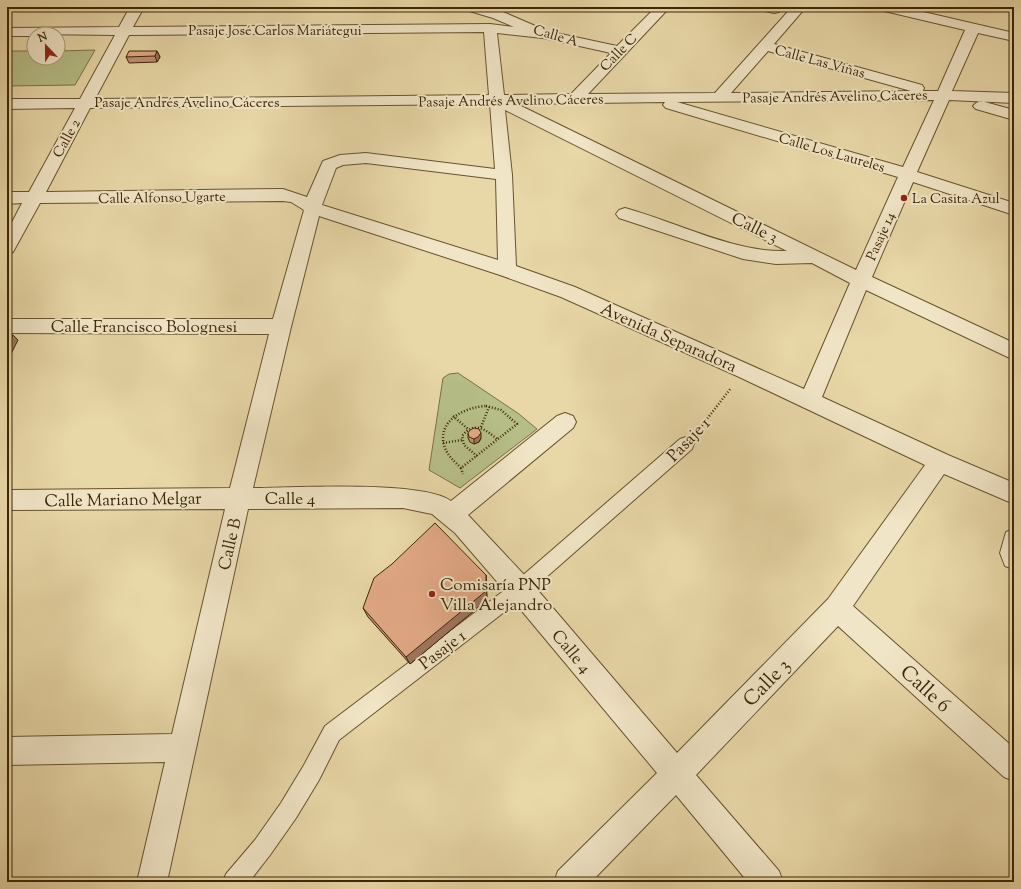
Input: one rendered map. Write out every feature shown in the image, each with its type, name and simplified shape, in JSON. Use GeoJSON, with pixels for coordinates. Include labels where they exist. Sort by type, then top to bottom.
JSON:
{"type":"FeatureCollection","features":[{"type":"Feature","properties":{"kind":"street","name":"Calle 2"},"geometry":{"type":"LineString","coordinates":[[7,248],[137,7]]}},
{"type":"Feature","properties":{"kind":"street","name":"Calle A"},"geometry":{"type":"LineString","coordinates":[[471,7],[498,15],[542,34],[619,51]]}},
{"type":"Feature","properties":{"kind":"street"},"geometry":{"type":"LineString","coordinates":[[498,15],[515,7]]}},
{"type":"Feature","properties":{"kind":"street","name":"Calle C"},"geometry":{"type":"LineString","coordinates":[[575,99],[619,51],[663,7]]}},
{"type":"Feature","properties":{"kind":"street"},"geometry":{"type":"LineString","coordinates":[[719,97],[800,7]]}},
{"type":"Feature","properties":{"kind":"street"},"geometry":{"type":"LineString","coordinates":[[885,7],[1014,37]]}},
{"type":"Feature","properties":{"kind":"street","name":"Pasaje José Carlos Mariátegui"},"geometry":{"type":"LineString","coordinates":[[7,32],[490,28],[542,34]]}},
{"type":"Feature","properties":{"kind":"street"},"geometry":{"type":"LineString","coordinates":[[490,28],[504,175],[507,270]]}},
{"type":"Feature","properties":{"kind":"street","name":"Pasaje 14"},"geometry":{"type":"LineString","coordinates":[[810,400],[861,280],[973,28]]}},
{"type":"Feature","properties":{"kind":"street","name":"Calle Las Viñas"},"geometry":{"type":"LineString","coordinates":[[766,46],[1014,115]]}},
{"type":"Feature","properties":{"kind":"street","name":"Pasaje Andrés Avelino Cáceres"},"geometry":{"type":"LineString","coordinates":[[7,104],[943,95],[1014,98]]}},
{"type":"Feature","properties":{"kind":"street","name":"Calle Los Laureles"},"geometry":{"type":"LineString","coordinates":[[648,98],[908,174],[1014,209]]}},
{"type":"Feature","properties":{"kind":"street","name":"Calle 3"},"geometry":{"type":"LineString","coordinates":[[498,100],[861,280],[1014,352]]}},
{"type":"Feature","properties":{"kind":"street","name":"Calle B"},"geometry":{"type":"LineString","coordinates":[[152,882],[239,498],[281,327],[317,193],[329,166],[340,160],[366,158],[504,175]]}},
{"type":"Feature","properties":{"kind":"street","name":"Calle Alfonso Ugarte"},"geometry":{"type":"LineString","coordinates":[[7,198],[283,195],[296,198],[313,208]]}},
{"type":"Feature","properties":{"kind":"street","name":"Avenida Separadora"},"geometry":{"type":"LineString","coordinates":[[313,208],[507,270],[568,292],[744,370],[940,462],[1014,494]]}},
{"type":"Feature","properties":{"kind":"street"},"geometry":{"type":"LineString","coordinates":[[626,214],[743,253],[776,258],[815,257]]}},
{"type":"Feature","properties":{"kind":"street","name":"Calle Francisco Bolognesi"},"geometry":{"type":"LineString","coordinates":[[7,326],[281,327]]}},
{"type":"Feature","properties":{"kind":"street"},"geometry":{"type":"LineString","coordinates":[[460,508],[565,422]]}},
{"type":"Feature","properties":{"kind":"street","name":"Calle 3"},"geometry":{"type":"LineString","coordinates":[[569,882],[676,775],[837,608],[940,462]]}},
{"type":"Feature","properties":{"kind":"street","name":"Calle Mariano Melgar"},"geometry":{"type":"LineString","coordinates":[[7,500],[239,498]]}},
{"type":"Feature","properties":{"kind":"street","name":"Calle 4"},"geometry":{"type":"LineString","coordinates":[[239,498],[403,498],[460,508],[463,525],[520,589],[768,882]]}},
{"type":"Feature","properties":{"kind":"street"},"geometry":{"type":"LineString","coordinates":[[1014,540],[1012,553],[1014,558]]}},
{"type":"Feature","properties":{"kind":"street","name":"Calle 6"},"geometry":{"type":"LineString","coordinates":[[837,608],[1014,767]]}},
{"type":"Feature","properties":{"kind":"street"},"geometry":{"type":"LineString","coordinates":[[7,751],[183,748]]}},
{"type":"Feature","properties":{"kind":"lane","name":"Pasaje 1"},"geometry":{"type":"LineString","coordinates":[[234,882],[253,862],[280,824],[318,763],[332,732],[520,589],[686,444]]}},
{"type":"Feature","properties":{"kind":"path","name":"Pasaje 1"},"geometry":{"type":"LineString","coordinates":[[686,444],[705,423],[744,370]]}},
{"type":"Feature","properties":{"kind":"path"},"geometry":{"type":"LineString","coordinates":[[460,508],[461,468],[447,452],[443,443],[447,424],[462,410],[473,407],[489,407],[505,412],[517,424],[461,468]]}},
{"type":"Feature","properties":{"kind":"path"},"geometry":{"type":"LineString","coordinates":[[481,427],[489,407]]}},
{"type":"Feature","properties":{"kind":"path"},"geometry":{"type":"LineString","coordinates":[[454,416],[468,429]]}},
{"type":"Feature","properties":{"kind":"path"},"geometry":{"type":"LineString","coordinates":[[477,456],[464,445],[462,440],[462,436],[470,427],[481,427],[498,440]]}},
{"type":"Feature","properties":{"kind":"path"},"geometry":{"type":"LineString","coordinates":[[443,443],[462,440]]}},
{"type":"Feature","properties":{"kind":"green space"},"geometry":{"type":"Polygon","coordinates":[[[95,50],[75,85],[7,86],[7,51],[26,51],[26,66],[66,66],[66,51],[95,50]]]}},
{"type":"Feature","properties":{"kind":"green space"},"geometry":{"type":"Polygon","coordinates":[[[458,373],[519,414],[537,429],[460,488],[429,470],[443,378],[449,374],[458,373]]]}},
{"type":"Feature","properties":{"kind":"building"},"geometry":{"type":"Polygon","coordinates":[[[129,51],[157,51],[155,56],[126,57],[129,51]]]}},
{"type":"Feature","properties":{"kind":"building"},"geometry":{"type":"Polygon","coordinates":[[[7,335],[13,335],[7,346],[7,335]]]}},
{"type":"Feature","properties":{"kind":"building"},"geometry":{"type":"Polygon","coordinates":[[[474,428],[479,429],[481,433],[474,439],[469,437],[468,433],[474,428]]]}},
{"type":"Feature","properties":{"kind":"building","name":"Comisaría PNP Villa Alejandro"},"geometry":{"type":"Polygon","coordinates":[[[435,523],[486,575],[486,591],[406,657],[363,608],[374,578],[392,564],[435,523]]]}},
{"type":"Feature","properties":{"kind":"place","name":"La Casita Azul"},"geometry":{"type":"Point","coordinates":[904,198]}},
{"type":"Feature","properties":{"kind":"place","name":"Comisaría PNP Villa Alejandro"},"geometry":{"type":"Point","coordinates":[432,594]}}]}
